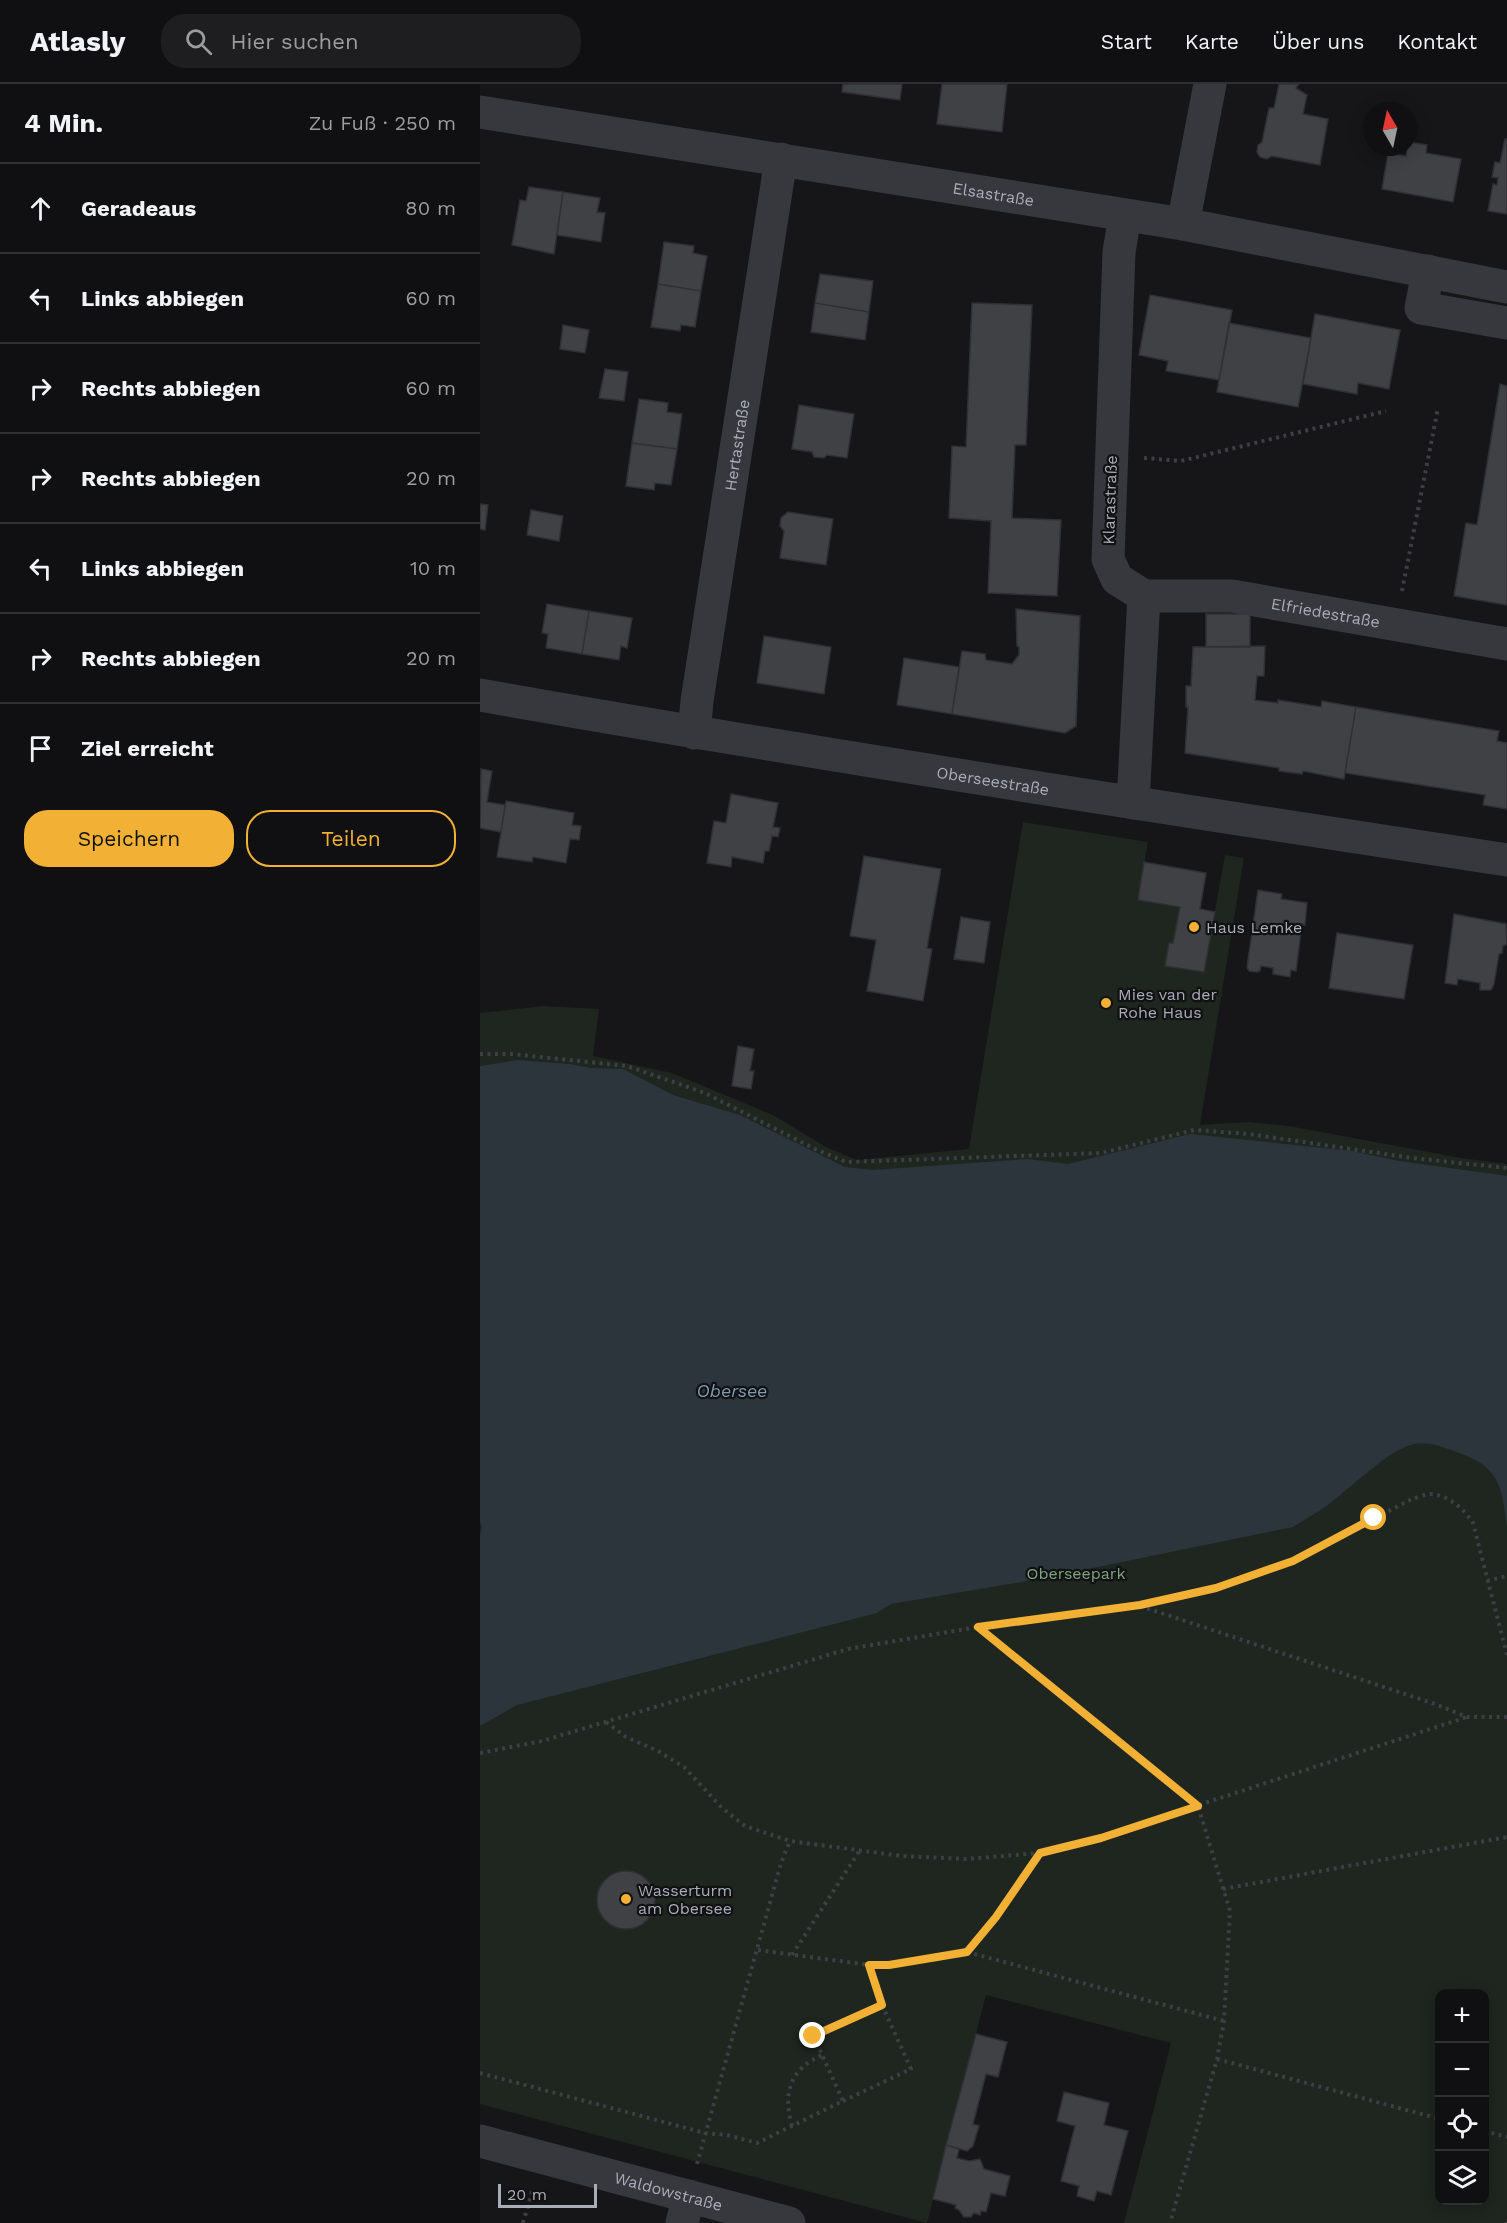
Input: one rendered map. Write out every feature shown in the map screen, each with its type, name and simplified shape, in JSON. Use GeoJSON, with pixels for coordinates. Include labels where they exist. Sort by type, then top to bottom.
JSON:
{"type":"FeatureCollection","features":[{"type":"Feature","properties":{"kind":"street"},"geometry":{"type":"LineString","coordinates":[[1183,224],[1210,84]]}},
{"type":"Feature","properties":{"kind":"street","name":"Elsastraße"},"geometry":{"type":"LineString","coordinates":[[480,112],[1183,224],[1507,287]]}},
{"type":"Feature","properties":{"kind":"street","name":"Hertastraße"},"geometry":{"type":"LineString","coordinates":[[694,733],[781,159]]}},
{"type":"Feature","properties":{"kind":"street","name":"Klarastraße"},"geometry":{"type":"LineString","coordinates":[[1125,216],[1119,252],[1108,559],[1117,579],[1144,596]]}},
{"type":"Feature","properties":{"kind":"street"},"geometry":{"type":"LineString","coordinates":[[1428,271],[1421,308],[1507,323]]}},
{"type":"Feature","properties":{"kind":"street"},"geometry":{"type":"LineString","coordinates":[[1133,803],[1144,596]]}},
{"type":"Feature","properties":{"kind":"street","name":"Elfriedestraße"},"geometry":{"type":"LineString","coordinates":[[1144,596],[1232,596],[1507,644]]}},
{"type":"Feature","properties":{"kind":"street","name":"Oberseestraße"},"geometry":{"type":"LineString","coordinates":[[480,695],[694,733],[1507,860]]}},
{"type":"Feature","properties":{"kind":"street","name":"Waldowstraße"},"geometry":{"type":"LineString","coordinates":[[480,2141],[789,2223]]}},
{"type":"Feature","properties":{"kind":"path"},"geometry":{"type":"LineString","coordinates":[[1401,601],[1438,408]]}},
{"type":"Feature","properties":{"kind":"path"},"geometry":{"type":"LineString","coordinates":[[1112,455],[1181,461],[1386,411]]}},
{"type":"Feature","properties":{"kind":"path"},"geometry":{"type":"LineString","coordinates":[[480,1054],[512,1054],[627,1066],[705,1093],[815,1149],[846,1162],[1101,1153],[1194,1130],[1249,1134],[1412,1158],[1507,1168]]}},
{"type":"Feature","properties":{"kind":"path"},"geometry":{"type":"LineString","coordinates":[[480,1754],[542,1741],[848,1649],[978,1627],[1140,1605],[1216,1588],[1293,1561],[1412,1500],[1430,1494],[1447,1499],[1464,1509],[1473,1523],[1507,1655]]}},
{"type":"Feature","properties":{"kind":"path"},"geometry":{"type":"LineString","coordinates":[[1487,1581],[1507,1576]]}},
{"type":"Feature","properties":{"kind":"path"},"geometry":{"type":"LineString","coordinates":[[1140,1605],[1435,1704],[1467,1717]]}},
{"type":"Feature","properties":{"kind":"path"},"geometry":{"type":"LineString","coordinates":[[978,1627],[1198,1806],[1230,1911],[1224,2021],[1217,2059],[1170,2223]]}},
{"type":"Feature","properties":{"kind":"path"},"geometry":{"type":"LineString","coordinates":[[606,1722],[626,1737],[658,1751],[684,1767],[722,1808],[745,1826],[790,1841],[902,1856],[968,1858],[1040,1853],[1101,1838],[1467,1717],[1507,1717]]}},
{"type":"Feature","properties":{"kind":"path"},"geometry":{"type":"LineString","coordinates":[[1223,1889],[1507,1837]]}},
{"type":"Feature","properties":{"kind":"path"},"geometry":{"type":"LineString","coordinates":[[689,2196],[781,1863],[790,1841]]}},
{"type":"Feature","properties":{"kind":"path"},"geometry":{"type":"LineString","coordinates":[[792,1955],[860,1850]]}},
{"type":"Feature","properties":{"kind":"path"},"geometry":{"type":"LineString","coordinates":[[967,1952],[996,1917],[1040,1853]]}},
{"type":"Feature","properties":{"kind":"path"},"geometry":{"type":"LineString","coordinates":[[758,1950],[869,1965],[889,1965],[967,1952],[1224,2021]]}},
{"type":"Feature","properties":{"kind":"path"},"geometry":{"type":"LineString","coordinates":[[480,2073],[705,2133],[757,2142],[911,2069],[882,2005],[869,1965]]}},
{"type":"Feature","properties":{"kind":"path"},"geometry":{"type":"LineString","coordinates":[[843,2101],[813,2036],[882,2005]]}},
{"type":"Feature","properties":{"kind":"path"},"geometry":{"type":"LineString","coordinates":[[792,2126],[788,2103],[793,2078],[805,2065],[822,2055]]}},
{"type":"Feature","properties":{"kind":"path"},"geometry":{"type":"LineString","coordinates":[[1217,2059],[1435,2118]]}},
{"type":"Feature","properties":{"kind":"path"},"geometry":{"type":"LineString","coordinates":[[1489,2132],[1507,2137]]}},
{"type":"Feature","properties":{"kind":"path"},"geometry":{"type":"LineString","coordinates":[[524,2223],[533,2187]]}},
{"type":"Feature","properties":{"kind":"green space","name":"Oberseepark"},"geometry":{"type":"Polygon","coordinates":[[[1023,822],[1148,842],[1138,900],[1180,907],[1166,966],[1204,972],[1225,855],[1244,858],[1200,1125],[1248,1122],[1289,1126],[1461,1158],[1507,1164],[1507,2223],[1124,2223],[1171,2043],[986,1995],[927,2223],[480,2104],[480,1013],[543,1006],[599,1009],[593,1056],[672,1073],[773,1115],[826,1147],[857,1160],[969,1149],[1023,822]]]}},
{"type":"Feature","properties":{"kind":"water","name":"Obersee"},"geometry":{"type":"Polygon","coordinates":[[[518,1060],[623,1069],[673,1095],[740,1115],[845,1167],[872,1170],[1028,1159],[1068,1164],[1190,1134],[1352,1151],[1399,1161],[1507,1176],[1507,1527],[1500,1490],[1491,1472],[1483,1465],[1441,1447],[1429,1444],[1410,1445],[1390,1455],[1328,1505],[1293,1527],[1039,1579],[891,1604],[877,1613],[517,1705],[480,1726],[480,1536],[482,1527],[480,1521],[480,1066],[518,1060]]]}},
{"type":"Feature","properties":{"kind":"building"},"geometry":{"type":"Polygon","coordinates":[[[843,84],[902,84],[900,100],[842,92],[843,84]]]}},
{"type":"Feature","properties":{"kind":"building"},"geometry":{"type":"Polygon","coordinates":[[[942,84],[1007,84],[1002,132],[937,124],[942,84]]]}},
{"type":"Feature","properties":{"kind":"building"},"geometry":{"type":"Polygon","coordinates":[[[1279,84],[1299,84],[1296,88],[1307,95],[1303,114],[1328,119],[1320,165],[1272,156],[1267,159],[1260,157],[1257,152],[1258,145],[1262,142],[1269,108],[1274,108],[1279,84]]]}},
{"type":"Feature","properties":{"kind":"building"},"geometry":{"type":"Polygon","coordinates":[[[1505,139],[1507,139],[1507,214],[1488,211],[1493,184],[1497,185],[1498,178],[1492,177],[1495,162],[1500,163],[1505,139]]]}},
{"type":"Feature","properties":{"kind":"building"},"geometry":{"type":"Polygon","coordinates":[[[1417,143],[1427,145],[1426,153],[1461,159],[1453,202],[1382,189],[1388,156],[1417,156],[1417,143]]]}},
{"type":"Feature","properties":{"kind":"building"},"geometry":{"type":"Polygon","coordinates":[[[529,187],[563,192],[554,254],[512,245],[520,200],[526,201],[529,187]]]}},
{"type":"Feature","properties":{"kind":"building"},"geometry":{"type":"Polygon","coordinates":[[[563,192],[600,198],[597,212],[605,213],[601,242],[557,235],[563,192]]]}},
{"type":"Feature","properties":{"kind":"building"},"geometry":{"type":"Polygon","coordinates":[[[664,242],[694,246],[693,253],[707,256],[701,291],[658,284],[664,242]]]}},
{"type":"Feature","properties":{"kind":"building"},"geometry":{"type":"Polygon","coordinates":[[[820,274],[873,281],[869,312],[815,303],[820,274]]]}},
{"type":"Feature","properties":{"kind":"building"},"geometry":{"type":"Polygon","coordinates":[[[658,284],[701,291],[695,327],[681,325],[680,331],[651,327],[658,284]]]}},
{"type":"Feature","properties":{"kind":"building"},"geometry":{"type":"Polygon","coordinates":[[[1150,295],[1232,310],[1219,380],[1166,371],[1168,361],[1139,355],[1150,295]]]}},
{"type":"Feature","properties":{"kind":"building"},"geometry":{"type":"Polygon","coordinates":[[[815,303],[869,312],[865,340],[811,332],[815,303]]]}},
{"type":"Feature","properties":{"kind":"building"},"geometry":{"type":"Polygon","coordinates":[[[972,303],[1032,305],[1026,445],[1015,445],[1012,518],[1061,520],[1057,596],[988,593],[991,521],[949,518],[952,446],[966,447],[972,303]]]}},
{"type":"Feature","properties":{"kind":"building"},"geometry":{"type":"Polygon","coordinates":[[[1315,314],[1400,330],[1389,389],[1358,383],[1357,394],[1303,384],[1315,314]]]}},
{"type":"Feature","properties":{"kind":"building"},"geometry":{"type":"Polygon","coordinates":[[[1229,323],[1311,338],[1298,407],[1217,392],[1229,323]]]}},
{"type":"Feature","properties":{"kind":"building"},"geometry":{"type":"Polygon","coordinates":[[[563,325],[589,330],[585,353],[560,349],[563,325]]]}},
{"type":"Feature","properties":{"kind":"building"},"geometry":{"type":"Polygon","coordinates":[[[605,369],[628,372],[624,401],[599,398],[605,369]]]}},
{"type":"Feature","properties":{"kind":"building"},"geometry":{"type":"Polygon","coordinates":[[[1500,384],[1507,386],[1507,605],[1454,596],[1466,523],[1477,525],[1500,384]]]}},
{"type":"Feature","properties":{"kind":"building"},"geometry":{"type":"Polygon","coordinates":[[[639,399],[668,403],[667,412],[682,414],[677,449],[632,443],[639,399]]]}},
{"type":"Feature","properties":{"kind":"building"},"geometry":{"type":"Polygon","coordinates":[[[799,405],[854,414],[847,458],[827,455],[824,458],[814,457],[812,452],[792,449],[799,405]]]}},
{"type":"Feature","properties":{"kind":"building"},"geometry":{"type":"Polygon","coordinates":[[[632,443],[677,449],[671,485],[655,483],[654,490],[626,486],[632,443]]]}},
{"type":"Feature","properties":{"kind":"building"},"geometry":{"type":"Polygon","coordinates":[[[480,504],[488,505],[485,530],[480,529],[480,504]]]}},
{"type":"Feature","properties":{"kind":"building"},"geometry":{"type":"Polygon","coordinates":[[[531,510],[563,516],[559,541],[527,535],[531,510]]]}},
{"type":"Feature","properties":{"kind":"building"},"geometry":{"type":"Polygon","coordinates":[[[788,512],[833,519],[826,565],[780,558],[784,531],[780,526],[781,518],[788,512]]]}},
{"type":"Feature","properties":{"kind":"building"},"geometry":{"type":"Polygon","coordinates":[[[547,604],[589,611],[582,654],[546,648],[548,634],[542,633],[547,604]]]}},
{"type":"Feature","properties":{"kind":"building"},"geometry":{"type":"Polygon","coordinates":[[[1016,609],[1080,616],[1076,726],[1065,733],[952,714],[962,651],[985,654],[986,660],[1012,664],[1019,655],[1016,609]]]}},
{"type":"Feature","properties":{"kind":"building"},"geometry":{"type":"Polygon","coordinates":[[[589,611],[632,618],[627,648],[621,646],[619,660],[582,654],[589,611]]]}},
{"type":"Feature","properties":{"kind":"building"},"geometry":{"type":"Polygon","coordinates":[[[1206,614],[1250,614],[1250,647],[1206,647],[1206,614]]]}},
{"type":"Feature","properties":{"kind":"building"},"geometry":{"type":"Polygon","coordinates":[[[764,636],[831,647],[824,694],[757,683],[764,636]]]}},
{"type":"Feature","properties":{"kind":"building"},"geometry":{"type":"Polygon","coordinates":[[[1265,646],[1264,676],[1257,676],[1255,700],[1278,703],[1278,700],[1321,707],[1322,701],[1356,707],[1344,779],[1303,771],[1302,774],[1279,771],[1279,768],[1185,753],[1188,707],[1186,707],[1186,686],[1191,686],[1193,647],[1265,646]]]}},
{"type":"Feature","properties":{"kind":"building"},"geometry":{"type":"Polygon","coordinates":[[[904,658],[959,667],[952,714],[897,705],[904,658]]]}},
{"type":"Feature","properties":{"kind":"building"},"geometry":{"type":"Polygon","coordinates":[[[1356,707],[1499,731],[1497,741],[1507,743],[1507,809],[1483,805],[1485,795],[1345,773],[1356,707]]]}},
{"type":"Feature","properties":{"kind":"building"},"geometry":{"type":"Polygon","coordinates":[[[481,769],[492,771],[487,802],[505,805],[501,832],[480,828],[481,769]]]}},
{"type":"Feature","properties":{"kind":"building"},"geometry":{"type":"Polygon","coordinates":[[[731,794],[778,803],[773,827],[780,828],[778,837],[772,836],[769,851],[765,851],[763,863],[732,857],[731,867],[707,863],[714,821],[726,823],[731,794]]]}},
{"type":"Feature","properties":{"kind":"building"},"geometry":{"type":"Polygon","coordinates":[[[506,801],[574,813],[572,825],[581,826],[579,840],[570,839],[566,863],[533,857],[532,862],[497,857],[506,801]]]}},
{"type":"Feature","properties":{"kind":"building"},"geometry":{"type":"Polygon","coordinates":[[[864,856],[941,869],[927,948],[932,949],[923,1001],[867,991],[876,940],[850,936],[864,856]]]}},
{"type":"Feature","properties":{"kind":"building","name":"Haus Lemke"},"geometry":{"type":"Polygon","coordinates":[[[1144,862],[1206,873],[1200,909],[1215,912],[1204,972],[1165,966],[1169,943],[1173,943],[1180,907],[1138,900],[1144,862]]]}},
{"type":"Feature","properties":{"kind":"building"},"geometry":{"type":"Polygon","coordinates":[[[1258,890],[1282,894],[1281,899],[1307,903],[1296,971],[1291,970],[1290,977],[1273,974],[1273,968],[1261,966],[1260,971],[1257,972],[1249,971],[1247,967],[1258,890]]]}},
{"type":"Feature","properties":{"kind":"building"},"geometry":{"type":"Polygon","coordinates":[[[1454,914],[1506,924],[1507,944],[1503,946],[1502,953],[1499,954],[1491,990],[1480,990],[1480,983],[1458,979],[1457,985],[1445,983],[1454,914]]]}},
{"type":"Feature","properties":{"kind":"building"},"geometry":{"type":"Polygon","coordinates":[[[961,917],[990,922],[984,963],[954,959],[961,917]]]}},
{"type":"Feature","properties":{"kind":"building"},"geometry":{"type":"Polygon","coordinates":[[[1337,933],[1413,945],[1404,999],[1329,988],[1337,933]]]}},
{"type":"Feature","properties":{"kind":"building"},"geometry":{"type":"Polygon","coordinates":[[[738,1046],[754,1049],[750,1071],[754,1071],[751,1089],[732,1086],[738,1046]]]}},
{"type":"Feature","properties":{"kind":"building","name":"Wasserturm am Obersee"},"geometry":{"type":"Polygon","coordinates":[[[626,1871],[637,1873],[650,1884],[655,1900],[653,1911],[642,1924],[626,1929],[615,1927],[602,1916],[597,1900],[599,1889],[610,1876],[626,1871]]]}},
{"type":"Feature","properties":{"kind":"building"},"geometry":{"type":"Polygon","coordinates":[[[976,2034],[1007,2042],[998,2077],[986,2074],[973,2124],[979,2126],[973,2146],[967,2151],[946,2145],[976,2034]]]}},
{"type":"Feature","properties":{"kind":"building"},"geometry":{"type":"Polygon","coordinates":[[[1064,2092],[1109,2103],[1104,2125],[1128,2131],[1111,2195],[1097,2191],[1094,2201],[1077,2196],[1079,2186],[1061,2181],[1075,2126],[1057,2121],[1064,2092]]]}},
{"type":"Feature","properties":{"kind":"building"},"geometry":{"type":"Polygon","coordinates":[[[946,2145],[959,2149],[957,2158],[969,2161],[980,2159],[984,2169],[1010,2176],[1005,2196],[991,2193],[986,2212],[981,2211],[980,2215],[974,2213],[971,2217],[964,2217],[955,2208],[956,2205],[933,2199],[946,2145]]]}},
{"type":"Feature","properties":{"kind":"place","name":"Haus Lemke"},"geometry":{"type":"Point","coordinates":[1194,927]}},
{"type":"Feature","properties":{"kind":"place","name":"Mies van der Rohe Haus"},"geometry":{"type":"Point","coordinates":[1106,1003]}},
{"type":"Feature","properties":{"kind":"place","name":"Wasserturm am Obersee"},"geometry":{"type":"Point","coordinates":[626,1899]}},
{"type":"Feature","properties":{"kind":"route"},"geometry":{"type":"LineString","coordinates":[[813,2036],[882,2005],[869,1965],[889,1965],[967,1952],[996,1917],[1040,1853],[1101,1838],[1198,1806],[978,1627],[1140,1605],[1216,1588],[1293,1561],[1374,1518]]}}]}
